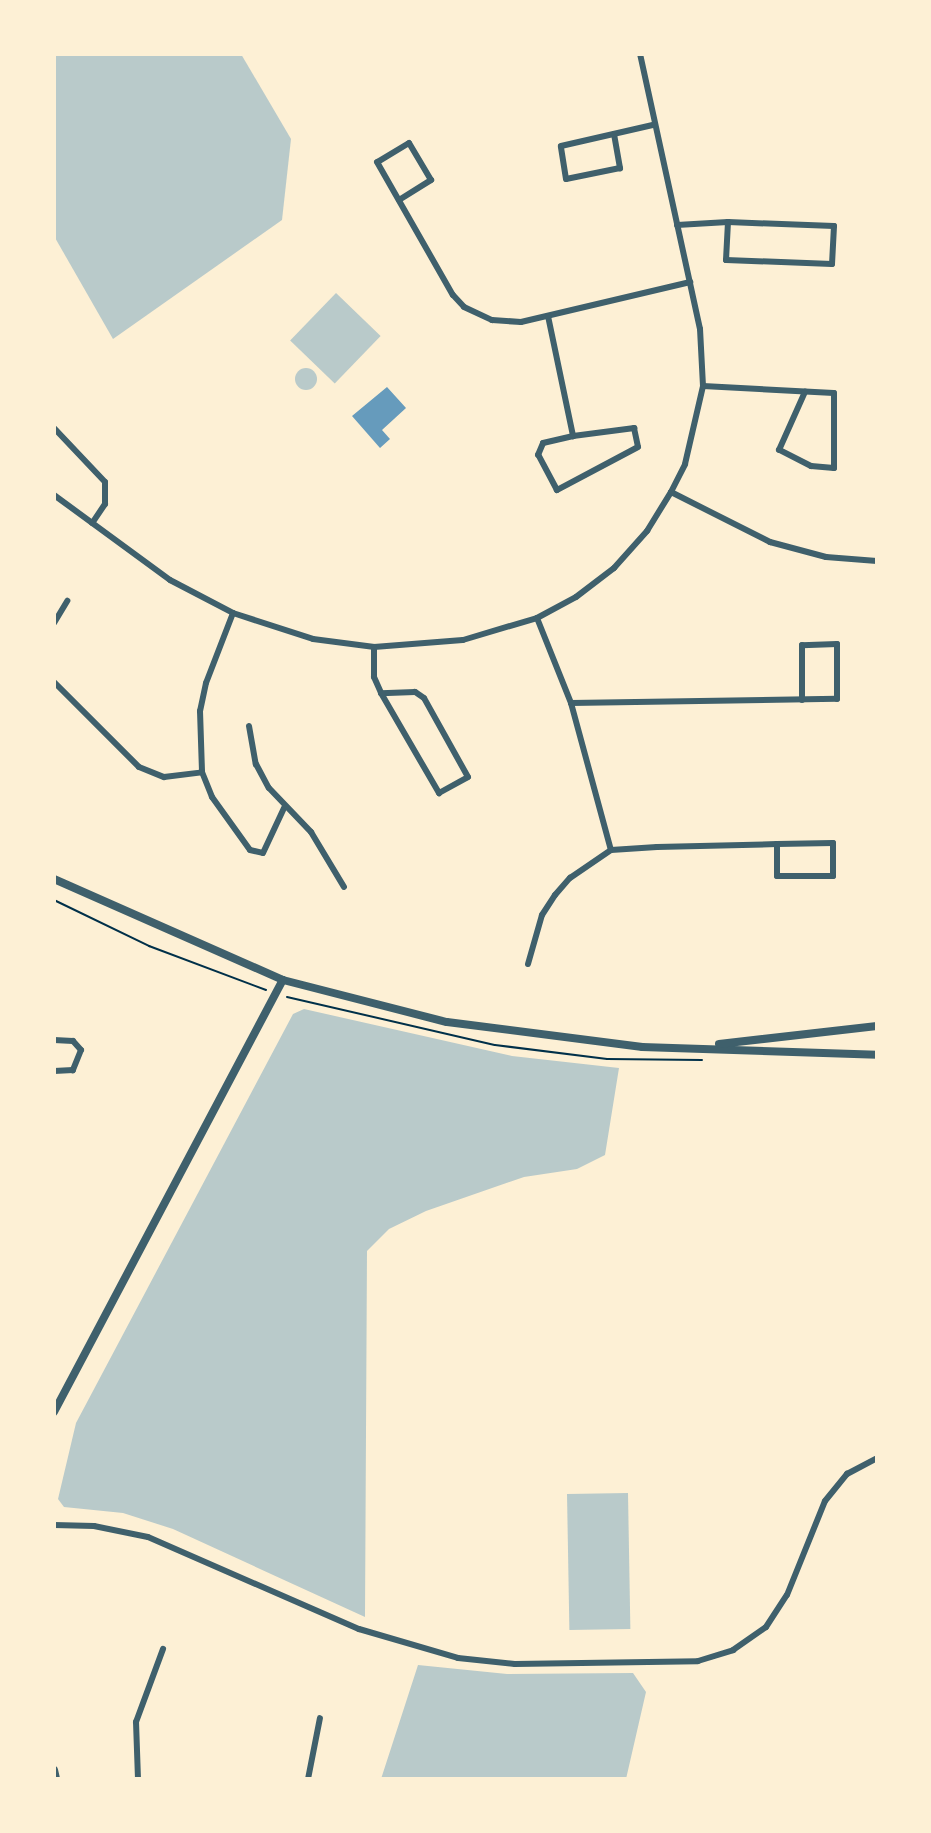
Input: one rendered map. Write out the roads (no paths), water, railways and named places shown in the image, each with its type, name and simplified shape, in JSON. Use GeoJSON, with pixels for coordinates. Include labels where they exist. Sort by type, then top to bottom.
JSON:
{"type":"FeatureCollection","features":[{"type":"Feature","properties":{"kind":"street"},"geometry":{"type":"LineString","coordinates":[[54,495],[170,580],[233,613],[313,639],[374,647],[463,640],[537,618],[614,568],[647,531],[671,492],[689,449],[703,386],[700,329],[653,125],[640,54]]}},
{"type":"Feature","properties":{"kind":"street"},"geometry":{"type":"LineString","coordinates":[[614,134],[620,168],[566,179],[561,146],[653,125]]}},
{"type":"Feature","properties":{"kind":"street"},"geometry":{"type":"LineString","coordinates":[[399,200],[431,180],[409,143],[377,162],[399,200],[464,307],[506,323],[690,282]]}},
{"type":"Feature","properties":{"kind":"street"},"geometry":{"type":"LineString","coordinates":[[677,225],[728,222],[834,226],[832,264],[726,260],[728,222]]}},
{"type":"Feature","properties":{"kind":"street"},"geometry":{"type":"LineString","coordinates":[[548,316],[573,436]]}},
{"type":"Feature","properties":{"kind":"street"},"geometry":{"type":"LineString","coordinates":[[703,386],[834,393],[834,468],[811,466],[779,450],[805,392]]}},
{"type":"Feature","properties":{"kind":"street"},"geometry":{"type":"LineString","coordinates":[[54,428],[105,482],[105,504],[92,523]]}},
{"type":"Feature","properties":{"kind":"street"},"geometry":{"type":"LineString","coordinates":[[634,428],[638,447],[557,490],[538,455],[543,443],[573,436],[634,428]]}},
{"type":"Feature","properties":{"kind":"street"},"geometry":{"type":"LineString","coordinates":[[671,492],[770,542],[826,557],[877,561]]}},
{"type":"Feature","properties":{"kind":"street"},"geometry":{"type":"LineString","coordinates":[[54,623],[67,601]]}},
{"type":"Feature","properties":{"kind":"street"},"geometry":{"type":"LineString","coordinates":[[233,613],[206,683],[200,711],[202,772],[212,797],[250,850],[263,853],[284,808]]}},
{"type":"Feature","properties":{"kind":"street"},"geometry":{"type":"LineString","coordinates":[[537,618],[571,703],[611,850]]}},
{"type":"Feature","properties":{"kind":"street"},"geometry":{"type":"LineString","coordinates":[[571,703],[802,700],[837,699],[837,644],[802,645],[802,700]]}},
{"type":"Feature","properties":{"kind":"street"},"geometry":{"type":"LineString","coordinates":[[374,647],[374,677],[381,693],[439,793],[468,777],[424,698],[415,692],[381,693]]}},
{"type":"Feature","properties":{"kind":"street"},"geometry":{"type":"LineString","coordinates":[[54,682],[139,767],[164,777],[202,772]]}},
{"type":"Feature","properties":{"kind":"street"},"geometry":{"type":"LineString","coordinates":[[249,726],[256,764],[284,808],[311,832],[344,887]]}},
{"type":"Feature","properties":{"kind":"street"},"geometry":{"type":"LineString","coordinates":[[528,964],[542,915],[555,895],[570,878],[611,850],[777,844],[833,843],[833,876],[777,876],[777,844]]}},
{"type":"Feature","properties":{"kind":"street"},"geometry":{"type":"LineString","coordinates":[[54,879],[283,980],[506,1031],[642,1047],[877,1055]]}},
{"type":"Feature","properties":{"kind":"street"},"geometry":{"type":"LineString","coordinates":[[54,1412],[283,980]]}},
{"type":"Feature","properties":{"kind":"street"},"geometry":{"type":"LineString","coordinates":[[707,1047],[877,1026]]}},
{"type":"Feature","properties":{"kind":"street"},"geometry":{"type":"LineString","coordinates":[[54,1040],[73,1041],[81,1050],[73,1070],[54,1071]]}},
{"type":"Feature","properties":{"kind":"street"},"geometry":{"type":"LineString","coordinates":[[54,1525],[94,1526],[148,1537],[359,1629],[458,1658],[515,1664],[698,1661],[733,1650],[766,1627],[787,1595],[825,1501],[847,1474],[877,1458]]}},
{"type":"Feature","properties":{"kind":"street"},"geometry":{"type":"LineString","coordinates":[[138,1779],[136,1722],[163,1649]]}},
{"type":"Feature","properties":{"kind":"street"},"geometry":{"type":"LineString","coordinates":[[308,1779],[320,1718]]}},
{"type":"Feature","properties":{"kind":"street"},"geometry":{"type":"LineString","coordinates":[[54,1770],[56,1779]]}},
{"type":"Feature","properties":{"kind":"water"},"geometry":{"type":"Polygon","coordinates":[[[387,387],[406,408],[382,430],[390,439],[380,448],[352,416],[387,387]]]}}]}
